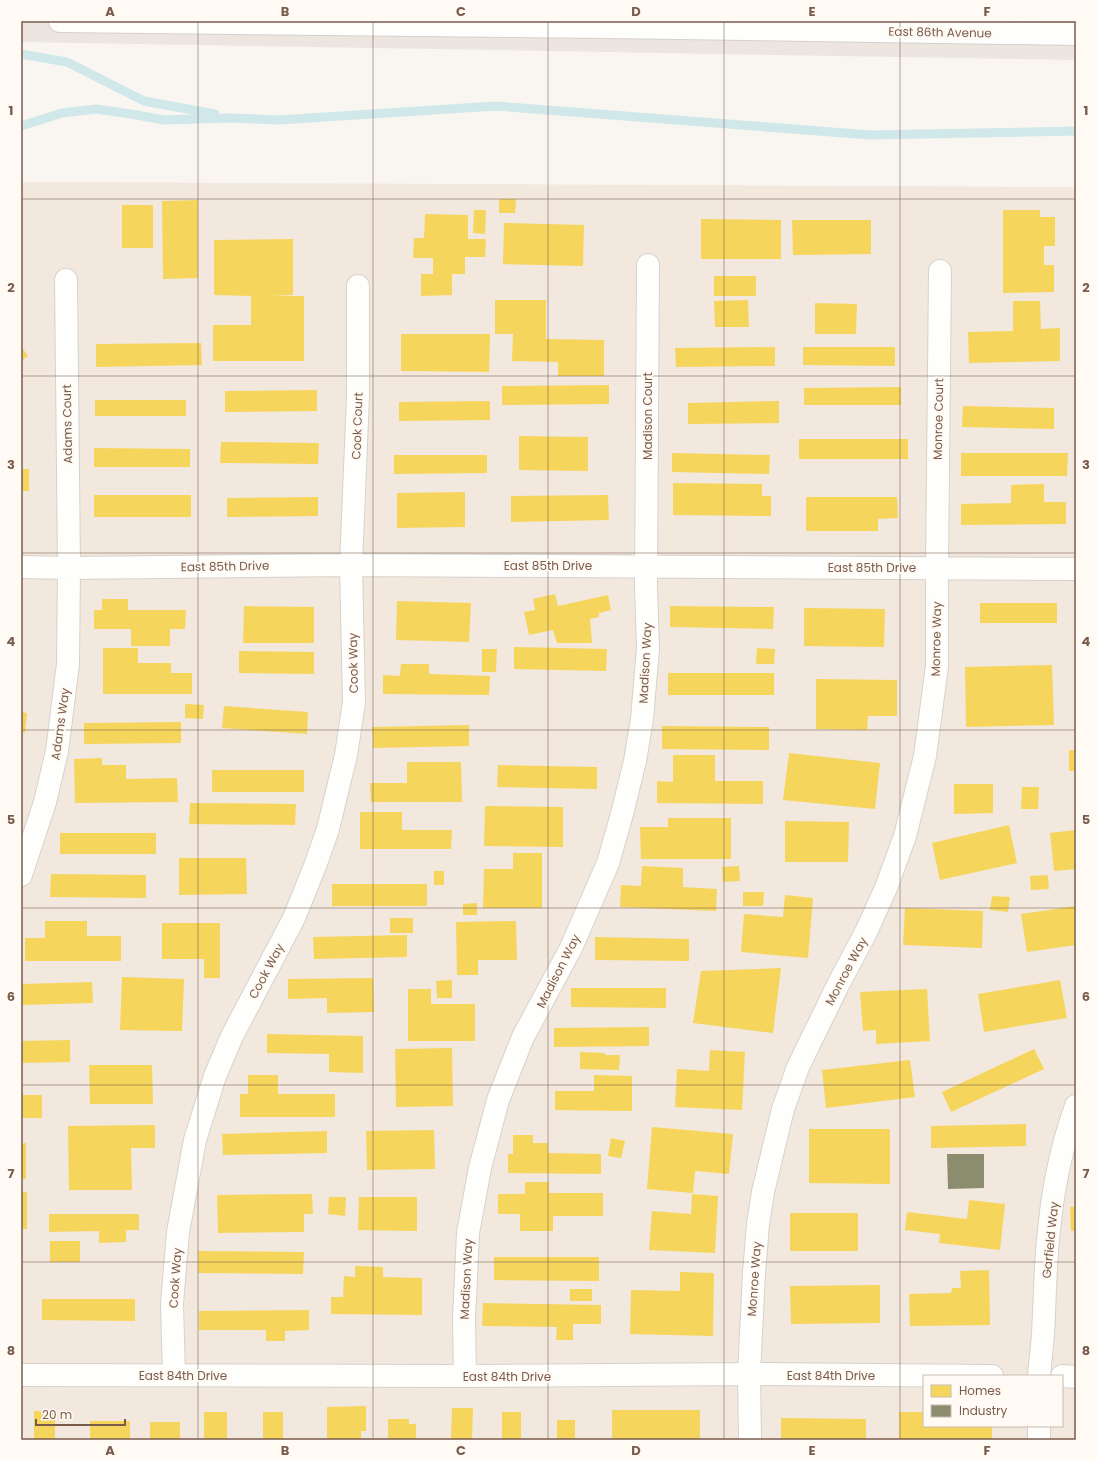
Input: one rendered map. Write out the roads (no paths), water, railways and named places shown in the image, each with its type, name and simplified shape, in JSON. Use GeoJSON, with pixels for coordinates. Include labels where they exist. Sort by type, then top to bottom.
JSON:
{"type":"FeatureCollection","features":[{"type":"Feature","properties":{"kind":"street","name":"East 86th Avenue"},"geometry":{"type":"LineString","coordinates":[[60,21],[623,27],[939,27],[1076,34]]}},
{"type":"Feature","properties":{"kind":"street","name":"Madison Court"},"geometry":{"type":"LineString","coordinates":[[646,566],[648,265]]}},
{"type":"Feature","properties":{"kind":"street","name":"Monroe Court"},"geometry":{"type":"LineString","coordinates":[[937,568],[940,271]]}},
{"type":"Feature","properties":{"kind":"street","name":"Adams Court"},"geometry":{"type":"LineString","coordinates":[[66,280],[69,568]]}},
{"type":"Feature","properties":{"kind":"street","name":"Cook Court"},"geometry":{"type":"LineString","coordinates":[[352,565],[358,396],[358,286]]}},
{"type":"Feature","properties":{"kind":"street","name":"East 85th Drive"},"geometry":{"type":"LineString","coordinates":[[21,567],[69,568],[352,565],[1076,569]]}},
{"type":"Feature","properties":{"kind":"street","name":"Cook Way"},"geometry":{"type":"LineString","coordinates":[[174,1375],[172,1304],[178,1232],[195,1140],[216,1076],[232,1036],[294,918],[315,866],[328,829],[346,755],[354,702],[352,565]]}},
{"type":"Feature","properties":{"kind":"street","name":"Madison Way"},"geometry":{"type":"LineString","coordinates":[[465,1376],[464,1319],[468,1233],[480,1168],[498,1100],[523,1037],[571,948],[608,864],[635,761],[642,719],[648,649],[646,566]]}},
{"type":"Feature","properties":{"kind":"street","name":"Adams Way"},"geometry":{"type":"LineString","coordinates":[[21,875],[45,802],[57,752],[68,664],[69,568]]}},
{"type":"Feature","properties":{"kind":"street","name":"Monroe Way"},"geometry":{"type":"LineString","coordinates":[[750,1440],[749,1374],[754,1273],[758,1224],[763,1192],[783,1109],[798,1067],[866,932],[886,888],[905,836],[925,756],[937,666],[937,568]]}},
{"type":"Feature","properties":{"kind":"street","name":"Garfield Way"},"geometry":{"type":"LineString","coordinates":[[1039,1375],[1043,1334],[1048,1230],[1060,1165],[1069,1126],[1076,1106]]}},
{"type":"Feature","properties":{"kind":"street","name":"East 84th Drive"},"geometry":{"type":"LineString","coordinates":[[21,1375],[465,1376],[749,1374],[923,1375]]}},
{"type":"Feature","properties":{"kind":"street"},"geometry":{"type":"LineString","coordinates":[[1063,1376],[1076,1376]]}},
{"type":"Feature","properties":{"kind":"street"},"geometry":{"type":"LineString","coordinates":[[1039,1427],[1039,1440]]}},
{"type":"Feature","properties":{"kind":"waterway"},"geometry":{"type":"LineString","coordinates":[[21,54],[67,62],[144,101],[215,114]]}},
{"type":"Feature","properties":{"kind":"waterway"},"geometry":{"type":"LineString","coordinates":[[21,126],[62,113],[96,109],[164,120],[231,118],[279,120],[496,106],[870,135],[1076,131]]}}]}
